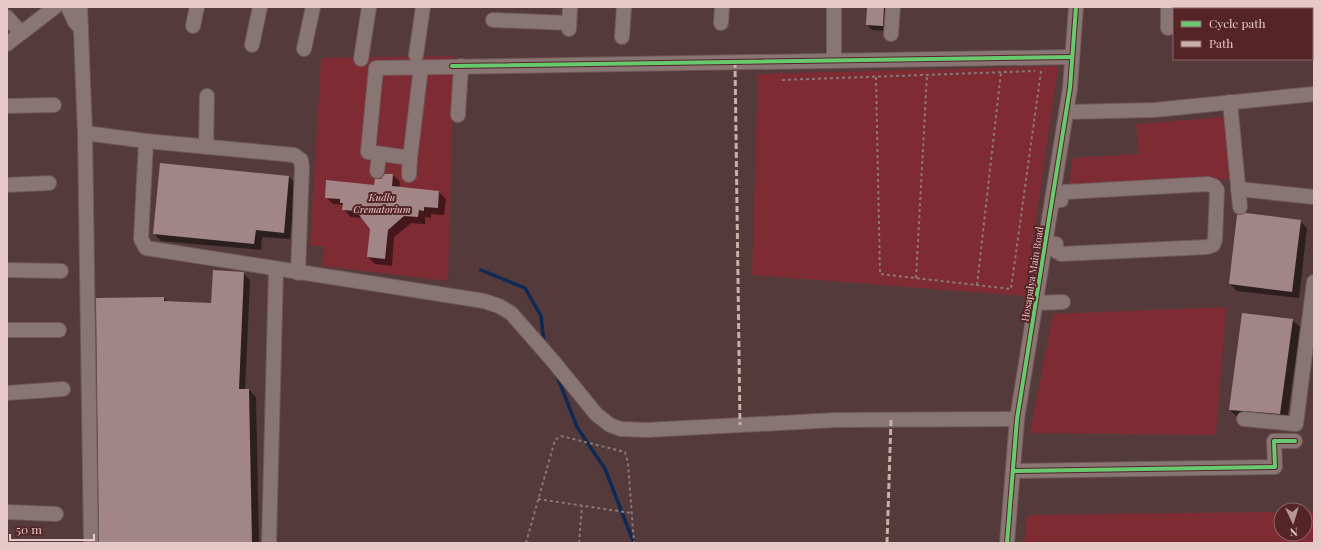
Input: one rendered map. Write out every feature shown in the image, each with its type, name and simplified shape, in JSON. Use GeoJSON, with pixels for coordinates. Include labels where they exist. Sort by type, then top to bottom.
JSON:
{"type":"FeatureCollection","features":[{"type":"Feature","properties":{"kind":"street"},"geometry":{"type":"LineString","coordinates":[[7,44],[55,7]]}},
{"type":"Feature","properties":{"kind":"street"},"geometry":{"type":"LineString","coordinates":[[68,7],[75,22],[81,28]]}},
{"type":"Feature","properties":{"kind":"street"},"geometry":{"type":"LineString","coordinates":[[80,7],[85,133],[91,543]]}},
{"type":"Feature","properties":{"kind":"street"},"geometry":{"type":"LineString","coordinates":[[193,26],[197,7]]}},
{"type":"Feature","properties":{"kind":"street"},"geometry":{"type":"LineString","coordinates":[[252,45],[260,7]]}},
{"type":"Feature","properties":{"kind":"street"},"geometry":{"type":"LineString","coordinates":[[304,49],[313,7]]}},
{"type":"Feature","properties":{"kind":"street"},"geometry":{"type":"LineString","coordinates":[[361,59],[369,7]]}},
{"type":"Feature","properties":{"kind":"street"},"geometry":{"type":"LineString","coordinates":[[409,175],[423,7]]}},
{"type":"Feature","properties":{"kind":"street"},"geometry":{"type":"LineString","coordinates":[[493,20],[569,26],[570,7]]}},
{"type":"Feature","properties":{"kind":"street"},"geometry":{"type":"LineString","coordinates":[[622,37],[624,7]]}},
{"type":"Feature","properties":{"kind":"street"},"geometry":{"type":"LineString","coordinates":[[721,22],[722,7]]}},
{"type":"Feature","properties":{"kind":"street"},"geometry":{"type":"LineString","coordinates":[[834,7],[834,60]]}},
{"type":"Feature","properties":{"kind":"street"},"geometry":{"type":"LineString","coordinates":[[891,34],[893,7]]}},
{"type":"Feature","properties":{"kind":"street","name":"Hosapalya Main Road"},"geometry":{"type":"LineString","coordinates":[[1007,543],[1017,419],[1066,112],[1076,7]]}},
{"type":"Feature","properties":{"kind":"street"},"geometry":{"type":"LineString","coordinates":[[1168,7],[1168,28]]}},
{"type":"Feature","properties":{"kind":"street"},"geometry":{"type":"LineString","coordinates":[[7,17],[21,33]]}},
{"type":"Feature","properties":{"kind":"street"},"geometry":{"type":"LineString","coordinates":[[410,158],[368,152],[376,68],[419,61],[456,66],[1072,57]]}},
{"type":"Feature","properties":{"kind":"street"},"geometry":{"type":"LineString","coordinates":[[456,66],[458,115]]}},
{"type":"Feature","properties":{"kind":"street"},"geometry":{"type":"LineString","coordinates":[[1066,112],[1154,110],[1314,94]]}},
{"type":"Feature","properties":{"kind":"street"},"geometry":{"type":"LineString","coordinates":[[206,147],[207,96]]}},
{"type":"Feature","properties":{"kind":"street"},"geometry":{"type":"LineString","coordinates":[[1230,102],[1240,207]]}},
{"type":"Feature","properties":{"kind":"street"},"geometry":{"type":"LineString","coordinates":[[7,106],[54,105]]}},
{"type":"Feature","properties":{"kind":"street"},"geometry":{"type":"LineString","coordinates":[[85,133],[146,141],[294,155],[301,160],[302,166],[298,273]]}},
{"type":"Feature","properties":{"kind":"street"},"geometry":{"type":"LineString","coordinates":[[146,141],[141,239],[146,248],[276,270],[484,301],[498,306],[511,314],[544,350],[596,414],[610,425],[621,429],[647,430],[836,420],[1017,419]]}},
{"type":"Feature","properties":{"kind":"street"},"geometry":{"type":"LineString","coordinates":[[377,171],[379,154]]}},
{"type":"Feature","properties":{"kind":"street"},"geometry":{"type":"LineString","coordinates":[[7,185],[50,183]]}},
{"type":"Feature","properties":{"kind":"street"},"geometry":{"type":"LineString","coordinates":[[1045,243],[1056,244],[1056,251],[1061,254],[1207,247],[1213,245],[1215,240],[1217,190],[1214,186],[1208,184],[1065,192],[1062,194],[1061,200],[1052,201]]}},
{"type":"Feature","properties":{"kind":"street"},"geometry":{"type":"LineString","coordinates":[[1238,189],[1314,197]]}},
{"type":"Feature","properties":{"kind":"street"},"geometry":{"type":"LineString","coordinates":[[7,270],[61,271]]}},
{"type":"Feature","properties":{"kind":"street"},"geometry":{"type":"LineString","coordinates":[[269,543],[276,270]]}},
{"type":"Feature","properties":{"kind":"street"},"geometry":{"type":"LineString","coordinates":[[1244,418],[1296,424],[1314,282]]}},
{"type":"Feature","properties":{"kind":"street"},"geometry":{"type":"LineString","coordinates":[[1036,302],[1063,302]]}},
{"type":"Feature","properties":{"kind":"street"},"geometry":{"type":"LineString","coordinates":[[7,330],[59,330]]}},
{"type":"Feature","properties":{"kind":"street"},"geometry":{"type":"LineString","coordinates":[[7,393],[63,389]]}},
{"type":"Feature","properties":{"kind":"street"},"geometry":{"type":"LineString","coordinates":[[1013,470],[1275,468],[1274,441],[1295,441]]}},
{"type":"Feature","properties":{"kind":"street"},"geometry":{"type":"LineString","coordinates":[[7,512],[56,514]]}},
{"type":"Feature","properties":{"kind":"path"},"geometry":{"type":"LineString","coordinates":[[782,80],[1042,71],[1011,289],[880,274],[876,77]]}},
{"type":"Feature","properties":{"kind":"path"},"geometry":{"type":"LineString","coordinates":[[977,285],[1001,72]]}},
{"type":"Feature","properties":{"kind":"path"},"geometry":{"type":"LineString","coordinates":[[916,278],[927,75]]}},
{"type":"Feature","properties":{"kind":"path"},"geometry":{"type":"LineString","coordinates":[[526,543],[557,437],[561,436],[625,452],[628,462],[634,543]]}},
{"type":"Feature","properties":{"kind":"path"},"geometry":{"type":"LineString","coordinates":[[538,499],[631,513]]}},
{"type":"Feature","properties":{"kind":"path"},"geometry":{"type":"LineString","coordinates":[[579,543],[582,506]]}},
{"type":"Feature","properties":{"kind":"green space","name":"Kudlu Crematorium"},"geometry":{"type":"Polygon","coordinates":[[[454,56],[448,281],[322,266],[324,246],[310,246],[321,58],[454,56]]]}},
{"type":"Feature","properties":{"kind":"green space"},"geometry":{"type":"Polygon","coordinates":[[[1058,66],[1025,296],[752,275],[758,74],[1058,66]]]}},
{"type":"Feature","properties":{"kind":"green space"},"geometry":{"type":"Polygon","coordinates":[[[1225,117],[1229,179],[1068,187],[1073,158],[1139,154],[1136,124],[1225,117]]]}},
{"type":"Feature","properties":{"kind":"green space"},"geometry":{"type":"Polygon","coordinates":[[[1226,307],[1216,435],[1030,433],[1053,314],[1226,307]]]}},
{"type":"Feature","properties":{"kind":"green space"},"geometry":{"type":"Polygon","coordinates":[[[1273,512],[1273,542],[1313,542],[1314,512],[1314,543],[1024,543],[1027,515],[1273,512]]]}},
{"type":"Feature","properties":{"kind":"building"},"geometry":{"type":"Polygon","coordinates":[[[867,7],[884,7],[883,26],[866,25],[867,7]]]}},
{"type":"Feature","properties":{"kind":"building"},"geometry":{"type":"Polygon","coordinates":[[[160,163],[289,176],[284,233],[256,230],[254,244],[153,234],[160,163]]]}},
{"type":"Feature","properties":{"kind":"building"},"geometry":{"type":"Polygon","coordinates":[[[385,174],[393,174],[392,186],[439,191],[438,208],[424,207],[424,211],[419,210],[418,217],[404,216],[388,230],[385,259],[367,257],[370,229],[356,211],[342,210],[343,203],[340,203],[340,199],[325,198],[326,180],[374,185],[375,179],[381,179],[385,174]]]}},
{"type":"Feature","properties":{"kind":"building"},"geometry":{"type":"Polygon","coordinates":[[[1246,213],[1301,220],[1292,292],[1229,284],[1237,215],[1246,213]]]}},
{"type":"Feature","properties":{"kind":"building"},"geometry":{"type":"Polygon","coordinates":[[[213,270],[244,272],[239,389],[249,389],[252,543],[99,543],[96,298],[164,297],[164,301],[211,303],[213,270]]]}},
{"type":"Feature","properties":{"kind":"building"},"geometry":{"type":"Polygon","coordinates":[[[1242,313],[1293,319],[1280,414],[1229,410],[1242,313]]]}},
{"type":"Feature","properties":{"kind":"waterway"},"geometry":{"type":"LineString","coordinates":[[481,270],[525,288],[541,316],[544,343]]}},
{"type":"Feature","properties":{"kind":"waterway"},"geometry":{"type":"LineString","coordinates":[[556,373],[577,427],[605,469],[634,543]]}},
{"type":"Feature","properties":{"kind":"marked path"},"geometry":{"type":"LineString","coordinates":[[735,62],[740,425]]}},
{"type":"Feature","properties":{"kind":"marked path"},"geometry":{"type":"LineString","coordinates":[[887,543],[891,420]]}},
{"type":"Feature","properties":{"kind":"cycle path"},"geometry":{"type":"LineString","coordinates":[[1007,543],[1017,419],[1070,88],[1076,7]]}},
{"type":"Feature","properties":{"kind":"cycle path"},"geometry":{"type":"LineString","coordinates":[[452,66],[1072,57]]}},
{"type":"Feature","properties":{"kind":"cycle path"},"geometry":{"type":"LineString","coordinates":[[1013,471],[1275,467],[1274,441],[1295,441]]}}]}
